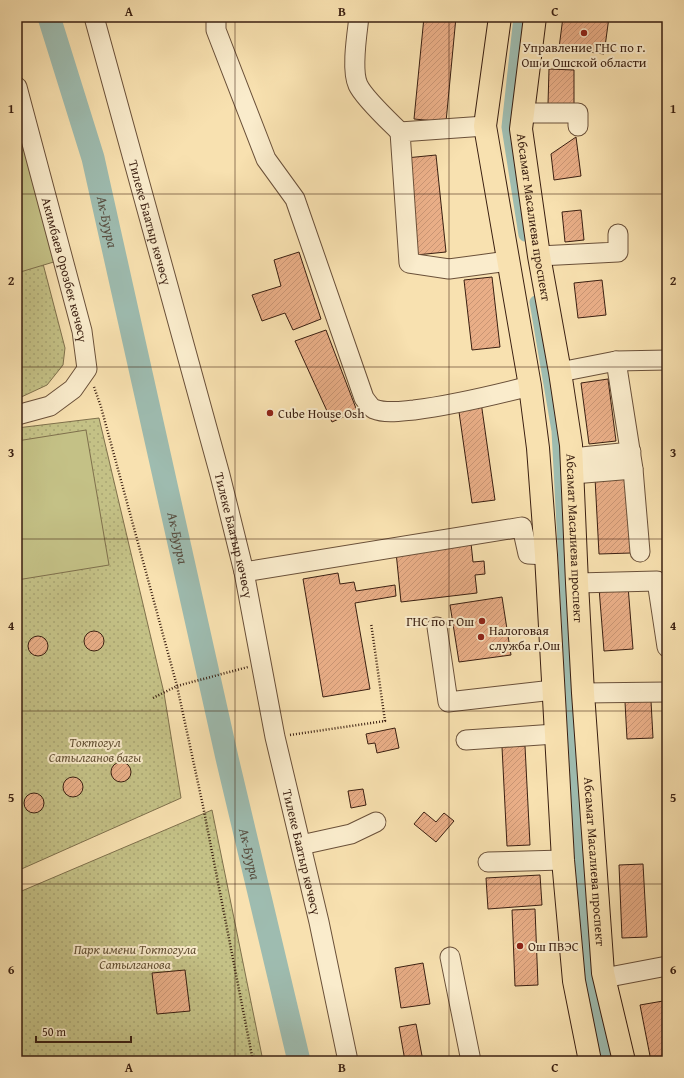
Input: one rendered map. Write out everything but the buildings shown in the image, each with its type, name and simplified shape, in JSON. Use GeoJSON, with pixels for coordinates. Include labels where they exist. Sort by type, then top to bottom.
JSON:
{"type":"FeatureCollection","features":[{"type":"Feature","properties":{"kind":"main road"},"geometry":{"type":"LineString","coordinates":[[500,17],[485,126],[530,386],[538,448],[546,555],[562,860],[574,981],[590,1061]]}},
{"type":"Feature","properties":{"kind":"main road","name":"Абсамат Масалиева проспект"},"geometry":{"type":"LineString","coordinates":[[535,17],[521,129],[539,256],[560,372],[572,466],[583,693],[604,978],[624,1061]]}},
{"type":"Feature","properties":{"kind":"street","name":"Тилеке Баатыр көчөсү"},"geometry":{"type":"LineString","coordinates":[[94,17],[220,475],[244,572],[275,737],[321,930],[348,1061]]}},
{"type":"Feature","properties":{"kind":"street"},"geometry":{"type":"LineString","coordinates":[[216,17],[216,30],[266,159],[295,199],[364,398],[368,404],[373,409],[382,411],[407,410],[468,402],[530,386]]}},
{"type":"Feature","properties":{"kind":"street"},"geometry":{"type":"LineString","coordinates":[[359,17],[355,61],[358,86],[400,132],[409,263],[449,268],[508,261]]}},
{"type":"Feature","properties":{"kind":"street","name":"Акимбаев Орозбек көчөсү"},"geometry":{"type":"LineString","coordinates":[[17,87],[82,331],[87,369],[73,389],[50,406],[17,415]]}},
{"type":"Feature","properties":{"kind":"street"},"geometry":{"type":"LineString","coordinates":[[522,113],[578,113],[578,126]]}},
{"type":"Feature","properties":{"kind":"street"},"geometry":{"type":"LineString","coordinates":[[400,132],[485,126]]}},
{"type":"Feature","properties":{"kind":"street"},"geometry":{"type":"LineString","coordinates":[[539,256],[618,252],[618,234]]}},
{"type":"Feature","properties":{"kind":"street"},"geometry":{"type":"LineString","coordinates":[[560,372],[616,361],[667,360]]}},
{"type":"Feature","properties":{"kind":"street"},"geometry":{"type":"LineString","coordinates":[[616,361],[632,460],[640,552]]}},
{"type":"Feature","properties":{"kind":"street"},"geometry":{"type":"LineString","coordinates":[[572,466],[632,460]]}},
{"type":"Feature","properties":{"kind":"street"},"geometry":{"type":"LineString","coordinates":[[244,572],[522,527],[528,554],[546,555]]}},
{"type":"Feature","properties":{"kind":"street"},"geometry":{"type":"LineString","coordinates":[[577,583],[657,581],[667,647]]}},
{"type":"Feature","properties":{"kind":"street"},"geometry":{"type":"LineString","coordinates":[[437,627],[448,702],[553,690]]}},
{"type":"Feature","properties":{"kind":"street"},"geometry":{"type":"LineString","coordinates":[[583,693],[667,692]]}},
{"type":"Feature","properties":{"kind":"street"},"geometry":{"type":"LineString","coordinates":[[466,740],[555,734]]}},
{"type":"Feature","properties":{"kind":"street"},"geometry":{"type":"LineString","coordinates":[[301,845],[351,834],[376,822]]}},
{"type":"Feature","properties":{"kind":"street"},"geometry":{"type":"LineString","coordinates":[[488,862],[562,860]]}},
{"type":"Feature","properties":{"kind":"street"},"geometry":{"type":"LineString","coordinates":[[450,957],[471,1061]]}},
{"type":"Feature","properties":{"kind":"street"},"geometry":{"type":"LineString","coordinates":[[604,978],[667,966]]}},
{"type":"Feature","properties":{"kind":"path"},"geometry":{"type":"LineString","coordinates":[[101,407],[177,686],[203,806],[253,1061]]}},
{"type":"Feature","properties":{"kind":"path"},"geometry":{"type":"LineString","coordinates":[[275,737],[385,720],[371,623]]}},
{"type":"Feature","properties":{"kind":"path"},"geometry":{"type":"LineString","coordinates":[[153,698],[177,686],[261,664]]}},
{"type":"Feature","properties":{"kind":"green space"},"geometry":{"type":"Polygon","coordinates":[[[17,115],[57,261],[17,273],[17,115]]]}},
{"type":"Feature","properties":{"kind":"green space"},"geometry":{"type":"Polygon","coordinates":[[[41,256],[65,348],[63,365],[47,385],[17,399],[17,312],[21,262],[41,256]]]}},
{"type":"Feature","properties":{"kind":"green space","name":"Токтогул Сатылганов багы"},"geometry":{"type":"Polygon","coordinates":[[[99,418],[164,693],[181,798],[17,871],[17,428],[99,418]]]}},
{"type":"Feature","properties":{"kind":"green space"},"geometry":{"type":"Polygon","coordinates":[[[86,430],[109,565],[17,580],[17,441],[86,430]]]}},
{"type":"Feature","properties":{"kind":"green space","name":"Парк имени Токтогула Сатылганова"},"geometry":{"type":"Polygon","coordinates":[[[212,810],[263,1061],[17,1061],[17,893],[212,810]]]}},
{"type":"Feature","properties":{"kind":"waterway","name":"Ак-Буура"},"geometry":{"type":"LineString","coordinates":[[49,17],[93,158],[227,758],[299,1061]]}},
{"type":"Feature","properties":{"kind":"waterway"},"geometry":{"type":"LineString","coordinates":[[520,17],[508,127],[525,235]]}},
{"type":"Feature","properties":{"kind":"waterway"},"geometry":{"type":"LineString","coordinates":[[536,302],[558,431],[586,963],[607,1061]]}},
{"type":"Feature","properties":{"kind":"place","name":"Управление ГНС по г. Ош и Ошской области"},"geometry":{"type":"Point","coordinates":[584,33]}},
{"type":"Feature","properties":{"kind":"place","name":"Cube House Osh"},"geometry":{"type":"Point","coordinates":[270,413]}},
{"type":"Feature","properties":{"kind":"place","name":"ГНС по г Ош"},"geometry":{"type":"Point","coordinates":[482,621]}},
{"type":"Feature","properties":{"kind":"place","name":"Налоговая служба г.Ош"},"geometry":{"type":"Point","coordinates":[481,637]}},
{"type":"Feature","properties":{"kind":"place","name":"Ош ПВЭС"},"geometry":{"type":"Point","coordinates":[520,946]}}]}
